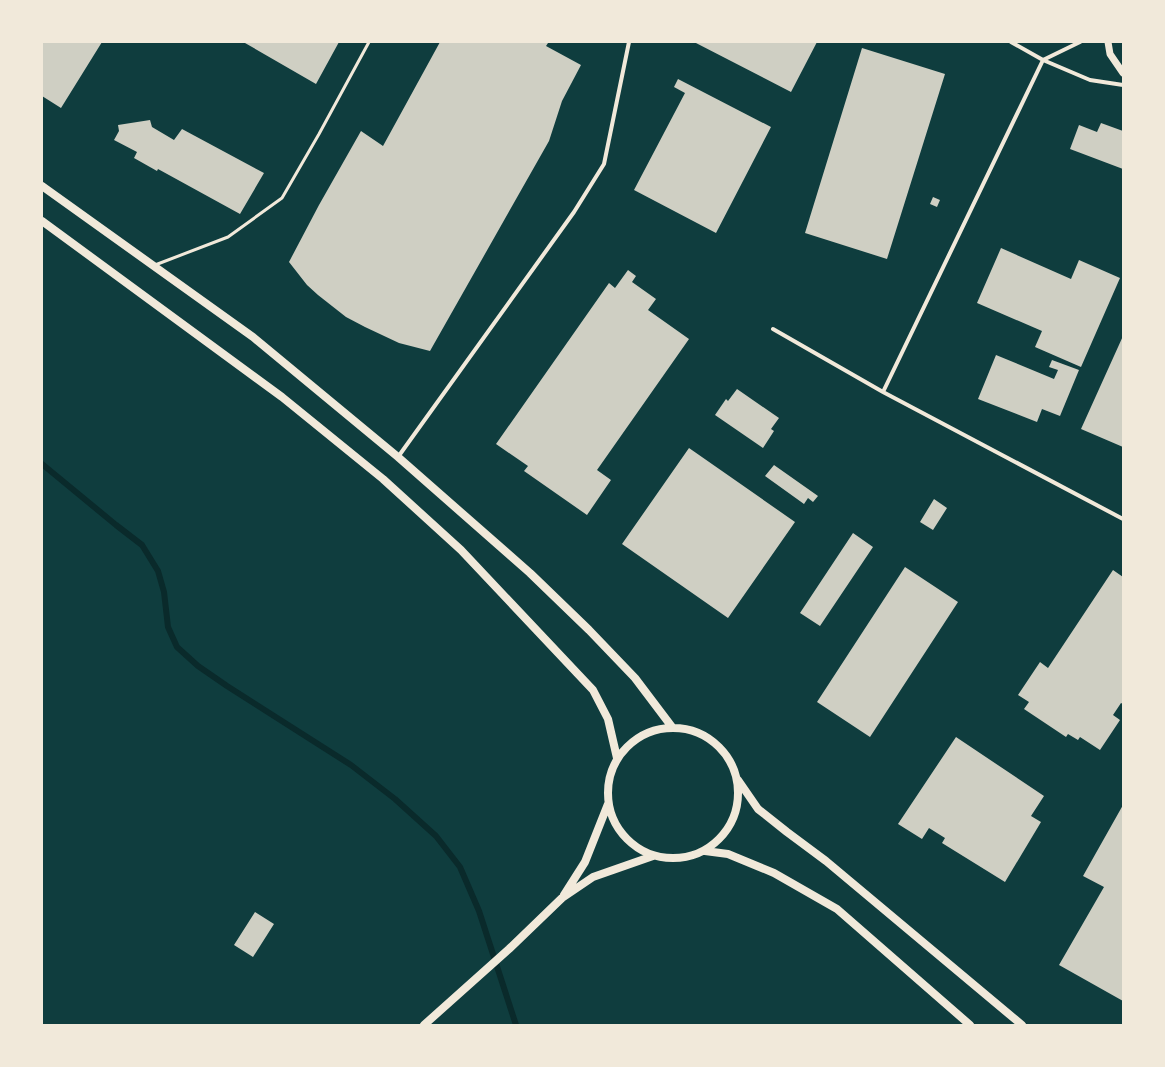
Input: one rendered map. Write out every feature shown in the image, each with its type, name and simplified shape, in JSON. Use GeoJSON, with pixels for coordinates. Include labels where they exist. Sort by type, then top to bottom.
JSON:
{"type":"FeatureCollection","features":[{"type":"Feature","properties":{"kind":"main road"},"geometry":{"type":"LineString","coordinates":[[42,186],[253,337],[398,457],[530,574],[589,630],[635,678],[672,727]]}},
{"type":"Feature","properties":{"kind":"main road"},"geometry":{"type":"LineString","coordinates":[[42,221],[282,397],[383,479],[461,550],[593,690],[608,719],[617,758]]}},
{"type":"Feature","properties":{"kind":"main road"},"geometry":{"type":"LineString","coordinates":[[738,780],[738,808],[726,833],[705,851],[680,859],[653,856],[632,845],[616,827],[608,804],[608,780],[617,758],[632,742],[651,731],[672,727],[695,731],[715,742],[730,759],[738,780],[758,809],[826,861],[1022,1025]]}},
{"type":"Feature","properties":{"kind":"main road"},"geometry":{"type":"LineString","coordinates":[[562,898],[585,862],[608,804]]}},
{"type":"Feature","properties":{"kind":"main road"},"geometry":{"type":"LineString","coordinates":[[705,851],[728,854],[774,873],[837,908],[970,1025]]}},
{"type":"Feature","properties":{"kind":"main road"},"geometry":{"type":"LineString","coordinates":[[424,1025],[509,949],[562,898],[593,877],[653,856]]}},
{"type":"Feature","properties":{"kind":"street"},"geometry":{"type":"LineString","coordinates":[[398,457],[574,212],[604,164],[629,42]]}},
{"type":"Feature","properties":{"kind":"street"},"geometry":{"type":"LineString","coordinates":[[1011,42],[1043,60],[1090,80],[1123,85]]}},
{"type":"Feature","properties":{"kind":"street"},"geometry":{"type":"LineString","coordinates":[[884,392],[1043,60],[1080,42]]}},
{"type":"Feature","properties":{"kind":"street"},"geometry":{"type":"LineString","coordinates":[[1108,42],[1110,54],[1123,73]]}},
{"type":"Feature","properties":{"kind":"street"},"geometry":{"type":"LineString","coordinates":[[773,329],[884,392],[1123,519]]}},
{"type":"Feature","properties":{"kind":"lane"},"geometry":{"type":"LineString","coordinates":[[153,265],[228,237],[282,198],[369,42]]}},
{"type":"Feature","properties":{"kind":"building"},"geometry":{"type":"Polygon","coordinates":[[[42,42],[102,42],[61,108],[42,96],[42,42]]]}},
{"type":"Feature","properties":{"kind":"building"},"geometry":{"type":"Polygon","coordinates":[[[339,42],[316,84],[245,43],[339,42]]]}},
{"type":"Feature","properties":{"kind":"building"},"geometry":{"type":"Polygon","coordinates":[[[440,42],[547,42],[548,43],[546,46],[581,65],[562,101],[549,141],[430,351],[399,343],[346,317],[307,285],[289,262],[361,131],[383,146],[440,42]]]}},
{"type":"Feature","properties":{"kind":"building"},"geometry":{"type":"Polygon","coordinates":[[[694,42],[817,42],[791,92],[694,42]]]}},
{"type":"Feature","properties":{"kind":"building"},"geometry":{"type":"Polygon","coordinates":[[[862,48],[945,74],[887,259],[805,233],[862,48]]]}},
{"type":"Feature","properties":{"kind":"building"},"geometry":{"type":"Polygon","coordinates":[[[678,79],[771,127],[716,233],[634,190],[685,93],[674,87],[678,79]]]}},
{"type":"Feature","properties":{"kind":"building"},"geometry":{"type":"Polygon","coordinates":[[[150,120],[152,127],[174,140],[182,129],[264,173],[240,214],[158,169],[157,171],[134,158],[137,152],[114,140],[119,131],[118,125],[150,120]]]}},
{"type":"Feature","properties":{"kind":"building"},"geometry":{"type":"Polygon","coordinates":[[[1101,123],[1123,131],[1123,169],[1070,149],[1079,125],[1097,132],[1101,123]]]}},
{"type":"Feature","properties":{"kind":"building"},"geometry":{"type":"Polygon","coordinates":[[[933,197],[940,200],[937,207],[930,204],[933,197]]]}},
{"type":"Feature","properties":{"kind":"building"},"geometry":{"type":"Polygon","coordinates":[[[1001,248],[1071,279],[1079,260],[1120,278],[1081,367],[1035,347],[1042,331],[977,303],[1001,248]]]}},
{"type":"Feature","properties":{"kind":"building"},"geometry":{"type":"Polygon","coordinates":[[[628,270],[636,276],[632,282],[656,299],[648,310],[689,339],[597,470],[611,480],[587,515],[524,471],[528,466],[496,444],[609,283],[615,288],[628,270]]]}},
{"type":"Feature","properties":{"kind":"building"},"geometry":{"type":"Polygon","coordinates":[[[1123,336],[1123,447],[1081,429],[1123,336]]]}},
{"type":"Feature","properties":{"kind":"building"},"geometry":{"type":"Polygon","coordinates":[[[996,355],[1054,379],[1058,370],[1049,367],[1052,360],[1079,370],[1060,416],[1042,409],[1037,422],[978,399],[996,355]]]}},
{"type":"Feature","properties":{"kind":"building"},"geometry":{"type":"Polygon","coordinates":[[[737,389],[779,418],[771,429],[774,431],[763,448],[715,415],[726,399],[728,401],[737,389]]]}},
{"type":"Feature","properties":{"kind":"building"},"geometry":{"type":"Polygon","coordinates":[[[689,448],[795,522],[728,618],[622,544],[689,448]]]}},
{"type":"Feature","properties":{"kind":"building"},"geometry":{"type":"Polygon","coordinates":[[[774,465],[818,496],[813,502],[808,498],[804,504],[765,476],[774,465]]]}},
{"type":"Feature","properties":{"kind":"building"},"geometry":{"type":"Polygon","coordinates":[[[934,499],[947,508],[933,530],[920,522],[934,499]]]}},
{"type":"Feature","properties":{"kind":"building"},"geometry":{"type":"Polygon","coordinates":[[[853,533],[873,547],[820,626],[800,613],[853,533]]]}},
{"type":"Feature","properties":{"kind":"building"},"geometry":{"type":"Polygon","coordinates":[[[905,567],[958,602],[870,737],[817,702],[905,567]]]}},
{"type":"Feature","properties":{"kind":"building"},"geometry":{"type":"Polygon","coordinates":[[[1113,570],[1123,577],[1123,704],[1121,703],[1113,715],[1120,720],[1100,750],[1080,737],[1078,740],[1068,734],[1066,737],[1024,709],[1029,702],[1018,695],[1040,662],[1048,668],[1113,570]]]}},
{"type":"Feature","properties":{"kind":"building"},"geometry":{"type":"Polygon","coordinates":[[[956,737],[1044,796],[1031,816],[1041,822],[1005,882],[942,843],[945,838],[929,828],[922,839],[898,824],[956,737]]]}},
{"type":"Feature","properties":{"kind":"building"},"geometry":{"type":"Polygon","coordinates":[[[1123,805],[1123,1001],[1059,965],[1104,887],[1083,876],[1123,805]]]}},
{"type":"Feature","properties":{"kind":"building"},"geometry":{"type":"Polygon","coordinates":[[[255,912],[274,924],[253,957],[234,945],[255,912]]]}},
{"type":"Feature","properties":{"kind":"waterway"},"geometry":{"type":"LineString","coordinates":[[42,464],[142,545],[158,571],[164,592],[168,627],[177,647],[198,666],[227,686],[351,765],[395,799],[436,836],[460,867],[479,911],[516,1025]]}}]}
